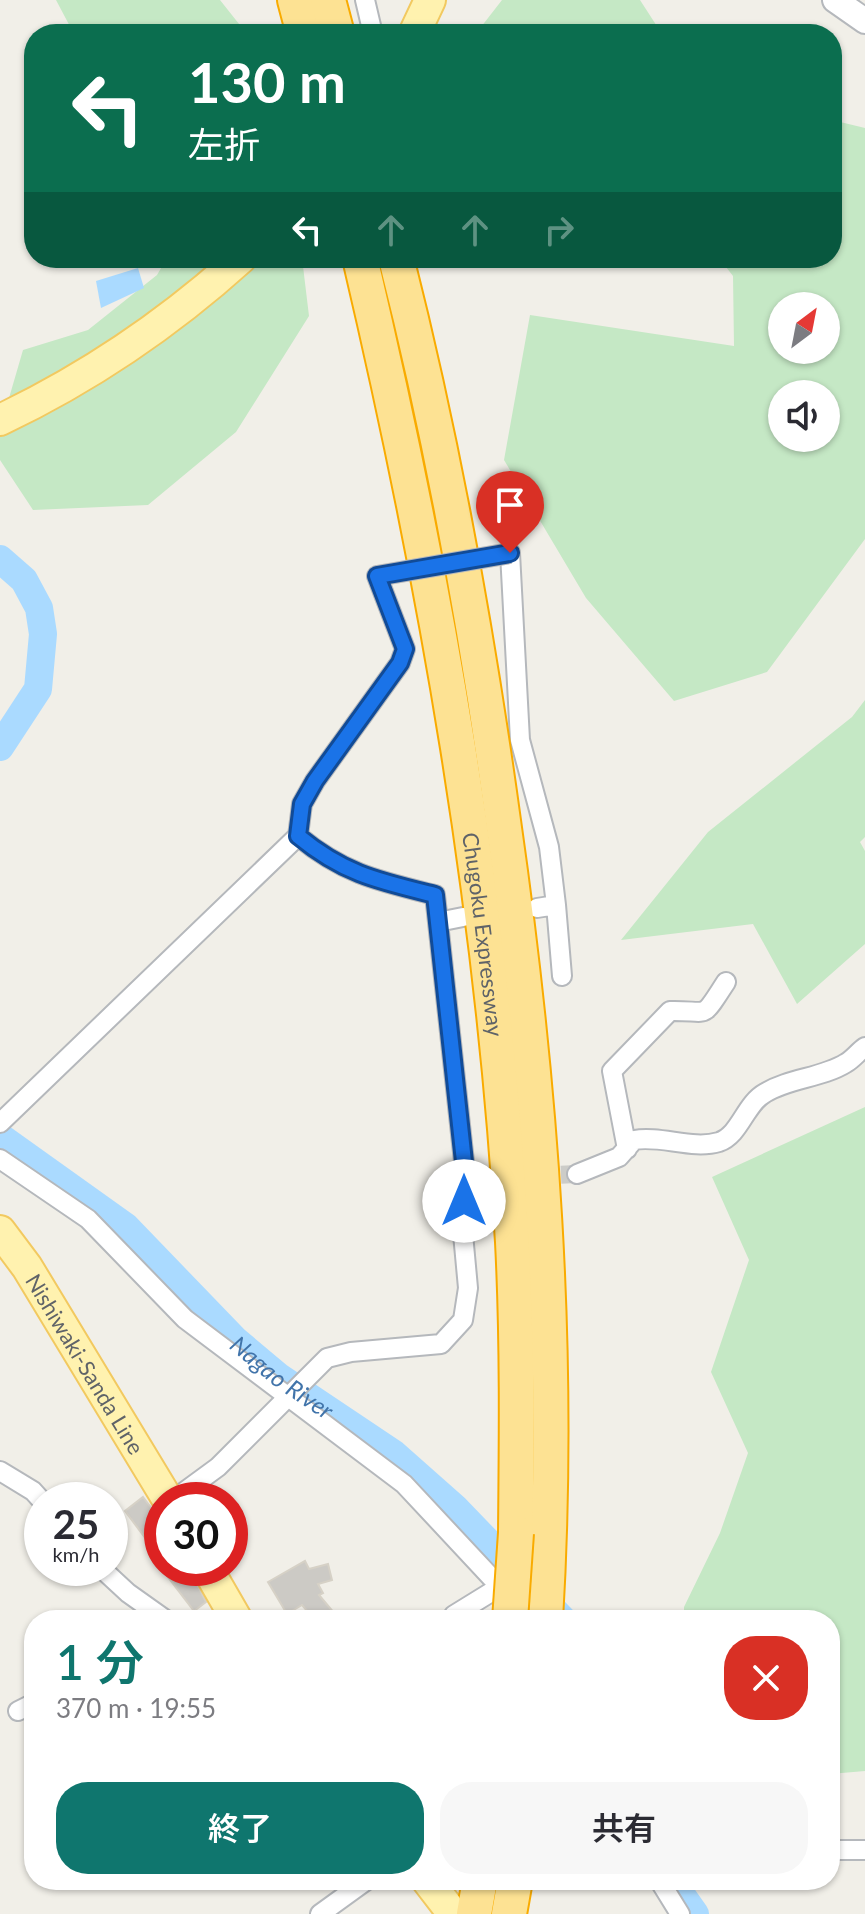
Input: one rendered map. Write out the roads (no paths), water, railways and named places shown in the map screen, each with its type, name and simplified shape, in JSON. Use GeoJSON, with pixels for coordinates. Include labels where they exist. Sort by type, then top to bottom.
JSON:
{"type":"FeatureCollection","features":[{"type":"Feature","properties":{"kind":"highway"},"geometry":{"type":"LineString","coordinates":[[295,0],[301,24]]}},
{"type":"Feature","properties":{"kind":"highway"},"geometry":{"type":"LineString","coordinates":[[328,0],[334,24]]}},
{"type":"Feature","properties":{"kind":"highway","name":"Chugoku Expressway"},"geometry":{"type":"LineString","coordinates":[[362,268],[402,441],[455,734],[489,971],[513,1242],[517,1366],[516,1533],[511,1610]]}},
{"type":"Feature","properties":{"kind":"highway","name":"Chugoku Expressway"},"geometry":{"type":"LineString","coordinates":[[399,268],[416,336],[491,730],[537,1093],[552,1368],[546,1610]]}},
{"type":"Feature","properties":{"kind":"highway"},"geometry":{"type":"LineString","coordinates":[[460,1910],[473,1890]]}},
{"type":"Feature","properties":{"kind":"highway"},"geometry":{"type":"LineString","coordinates":[[509,1914],[513,1890]]}},
{"type":"Feature","properties":{"kind":"main road"},"geometry":{"type":"LineString","coordinates":[[419,24],[430,0]]}},
{"type":"Feature","properties":{"kind":"main road"},"geometry":{"type":"LineString","coordinates":[[0,420],[61,391],[126,349],[228,268]]}},
{"type":"Feature","properties":{"kind":"main road","name":"Nishiwaki-Sanda Line"},"geometry":{"type":"LineString","coordinates":[[0,1231],[27,1267],[159,1482]]}},
{"type":"Feature","properties":{"kind":"main road"},"geometry":{"type":"LineString","coordinates":[[217,1586],[231,1610]]}},
{"type":"Feature","properties":{"kind":"main road"},"geometry":{"type":"LineString","coordinates":[[438,1890],[460,1910]]}},
{"type":"Feature","properties":{"kind":"street"},"geometry":{"type":"LineString","coordinates":[[365,0],[371,24]]}},
{"type":"Feature","properties":{"kind":"street"},"geometry":{"type":"LineString","coordinates":[[835,0],[865,21]]}},
{"type":"Feature","properties":{"kind":"street"},"geometry":{"type":"LineString","coordinates":[[0,1123],[298,836],[302,804],[315,781],[400,663],[405,649],[377,576],[510,553],[520,740],[549,847],[546,906],[562,976]]}},
{"type":"Feature","properties":{"kind":"street"},"geometry":{"type":"LineString","coordinates":[[196,1482],[218,1467],[327,1358],[351,1352],[441,1344],[463,1320],[468,1288],[462,1223],[466,1180],[435,895],[367,879],[321,855],[298,836]]}},
{"type":"Feature","properties":{"kind":"street"},"geometry":{"type":"LineString","coordinates":[[438,922],[463,917]]}},
{"type":"Feature","properties":{"kind":"street"},"geometry":{"type":"LineString","coordinates":[[627,1149],[612,1071],[670,1011],[704,1013],[726,982]]}},
{"type":"Feature","properties":{"kind":"street"},"geometry":{"type":"LineString","coordinates":[[577,1174],[619,1157],[634,1140],[653,1136],[675,1142],[718,1143],[729,1137],[753,1102],[765,1092],[846,1063],[865,1047]]}},
{"type":"Feature","properties":{"kind":"street"},"geometry":{"type":"LineString","coordinates":[[0,1159],[88,1219],[185,1319],[404,1484],[522,1610]]}},
{"type":"Feature","properties":{"kind":"street"},"geometry":{"type":"LineString","coordinates":[[466,1180],[487,1178]]}},
{"type":"Feature","properties":{"kind":"street"},"geometry":{"type":"LineString","coordinates":[[0,1471],[24,1486]]}},
{"type":"Feature","properties":{"kind":"street"},"geometry":{"type":"LineString","coordinates":[[120,1586],[152,1610]]}},
{"type":"Feature","properties":{"kind":"street"},"geometry":{"type":"LineString","coordinates":[[462,1610],[501,1586]]}},
{"type":"Feature","properties":{"kind":"street"},"geometry":{"type":"LineString","coordinates":[[840,1850],[865,1850]]}},
{"type":"Feature","properties":{"kind":"street"},"geometry":{"type":"LineString","coordinates":[[320,1914],[353,1890]]}},
{"type":"Feature","properties":{"kind":"street"},"geometry":{"type":"LineString","coordinates":[[665,1890],[680,1914]]}},
{"type":"Feature","properties":{"kind":"water"},"geometry":{"type":"Polygon","coordinates":[[[138,268],[144,288],[101,308],[96,281],[138,268]]]}},
{"type":"Feature","properties":{"kind":"waterway","name":"Nagao River"},"geometry":{"type":"LineString","coordinates":[[0,559],[24,580],[39,608],[43,634],[38,689],[0,747]]}},
{"type":"Feature","properties":{"kind":"waterway","name":"Nagao River"},"geometry":{"type":"LineString","coordinates":[[0,1137],[126,1227],[235,1340],[279,1377],[394,1454],[455,1508],[553,1610]]}},
{"type":"Feature","properties":{"kind":"waterway","name":"Nagao River"},"geometry":{"type":"LineString","coordinates":[[678,1890],[695,1914]]}},
{"type":"Feature","properties":{"kind":"tunnel"},"geometry":{"type":"LineString","coordinates":[[534,1176],[577,1174]]}}]}
